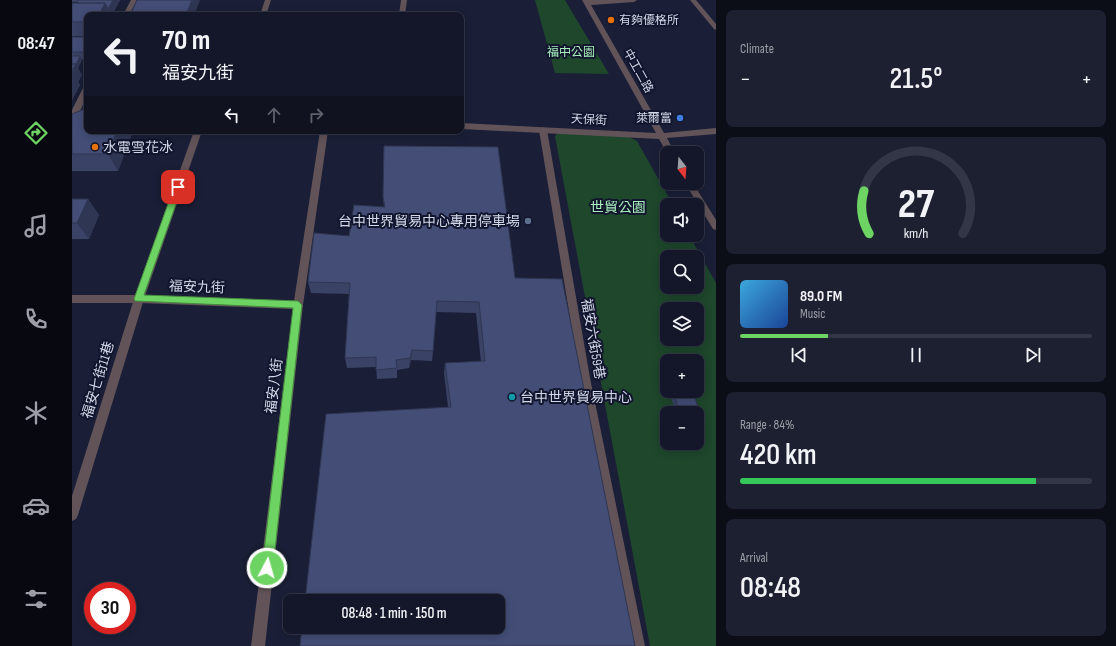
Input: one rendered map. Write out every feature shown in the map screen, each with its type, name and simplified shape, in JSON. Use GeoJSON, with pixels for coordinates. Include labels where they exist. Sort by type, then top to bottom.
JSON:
{"type":"FeatureCollection","features":[{"type":"Feature","properties":{"kind":"street"},"geometry":{"type":"LineString","coordinates":[[128,12],[134,0]]}},
{"type":"Feature","properties":{"kind":"street"},"geometry":{"type":"LineString","coordinates":[[264,12],[268,0]]}},
{"type":"Feature","properties":{"kind":"street"},"geometry":{"type":"LineString","coordinates":[[402,12],[404,0]]}},
{"type":"Feature","properties":{"kind":"street"},"geometry":{"type":"LineString","coordinates":[[586,2],[634,0]]}},
{"type":"Feature","properties":{"kind":"street"},"geometry":{"type":"LineString","coordinates":[[693,0],[716,28]]}},
{"type":"Feature","properties":{"kind":"street","name":"中工二路"},"geometry":{"type":"LineString","coordinates":[[586,2],[666,146]]}},
{"type":"Feature","properties":{"kind":"street"},"geometry":{"type":"LineString","coordinates":[[74,119],[84,95]]}},
{"type":"Feature","properties":{"kind":"street","name":"天保街"},"geometry":{"type":"LineString","coordinates":[[464,126],[660,136],[716,131]]}},
{"type":"Feature","properties":{"kind":"street","name":"福安六街59巷"},"geometry":{"type":"LineString","coordinates":[[543,130],[585,378],[638,646]]}},
{"type":"Feature","properties":{"kind":"street","name":"福安七街11巷"},"geometry":{"type":"LineString","coordinates":[[72,515],[139,299],[197,134]]}},
{"type":"Feature","properties":{"kind":"street","name":"福安八街"},"geometry":{"type":"LineString","coordinates":[[258,646],[298,305],[324,134]]}},
{"type":"Feature","properties":{"kind":"street"},"geometry":{"type":"LineString","coordinates":[[693,190],[716,227]]}},
{"type":"Feature","properties":{"kind":"street","name":"福安九街"},"geometry":{"type":"LineString","coordinates":[[72,299],[139,299],[298,305]]}},
{"type":"Feature","properties":{"kind":"green space","name":"福中公園"},"geometry":{"type":"Polygon","coordinates":[[[535,0],[565,0],[609,74],[555,73],[535,0]]]}},
{"type":"Feature","properties":{"kind":"green space","name":"世貿公園"},"geometry":{"type":"Polygon","coordinates":[[[561,130],[622,133],[637,141],[660,182],[660,190],[665,190],[669,198],[660,198],[660,242],[693,242],[697,250],[660,250],[660,294],[704,294],[704,262],[716,283],[716,646],[650,646],[555,136],[561,130]]]}},
{"type":"Feature","properties":{"kind":"building"},"geometry":{"type":"Polygon","coordinates":[[[78,0],[113,0],[108,9],[105,3],[77,3],[78,0]]]}},
{"type":"Feature","properties":{"kind":"building"},"geometry":{"type":"Polygon","coordinates":[[[137,0],[192,0],[187,12],[131,12],[137,0]]]}},
{"type":"Feature","properties":{"kind":"building"},"geometry":{"type":"Polygon","coordinates":[[[72,3],[105,3],[100,12],[84,12],[84,22],[72,22],[72,3]]]}},
{"type":"Feature","properties":{"kind":"building"},"geometry":{"type":"Polygon","coordinates":[[[72,37],[84,37],[84,52],[72,52],[72,37]]]}},
{"type":"Feature","properties":{"kind":"building"},"geometry":{"type":"Polygon","coordinates":[[[72,56],[80,56],[76,65],[72,64],[72,56]]]}},
{"type":"Feature","properties":{"kind":"building"},"geometry":{"type":"Polygon","coordinates":[[[72,64],[76,64],[72,71],[72,64]]]}},
{"type":"Feature","properties":{"kind":"building"},"geometry":{"type":"Polygon","coordinates":[[[84,109],[84,134],[116,134],[108,154],[72,154],[72,114],[84,109]]]}},
{"type":"Feature","properties":{"kind":"building","name":"台中世界貿易中心"},"geometry":{"type":"Polygon","coordinates":[[[384,146],[498,147],[515,278],[562,279],[635,646],[300,646],[301,634],[505,634],[505,594],[306,594],[326,414],[451,407],[445,363],[485,361],[479,302],[437,301],[433,351],[412,350],[410,358],[396,360],[397,368],[376,370],[376,357],[345,358],[350,283],[308,282],[314,233],[349,236],[354,205],[385,207],[383,197],[384,146]]]}},
{"type":"Feature","properties":{"kind":"building"},"geometry":{"type":"Polygon","coordinates":[[[72,199],[88,199],[77,223],[72,223],[72,199]]]}},
{"type":"Feature","properties":{"kind":"building"},"geometry":{"type":"Polygon","coordinates":[[[675,398],[695,398],[698,406],[678,406],[675,398]]]}},
{"type":"Feature","properties":{"kind":"place","name":"有夠優格所"},"geometry":{"type":"Point","coordinates":[611,20]}},
{"type":"Feature","properties":{"kind":"place","name":"萊爾富"},"geometry":{"type":"Point","coordinates":[680,118]}},
{"type":"Feature","properties":{"kind":"place","name":"水電雪花冰"},"geometry":{"type":"Point","coordinates":[95,147]}},
{"type":"Feature","properties":{"kind":"place","name":"台中世界貿易中心專用停車場"},"geometry":{"type":"Point","coordinates":[528,221]}},
{"type":"Feature","properties":{"kind":"place","name":"台中世界貿易中心"},"geometry":{"type":"Point","coordinates":[512,397]}},
{"type":"Feature","properties":{"kind":"route"},"geometry":{"type":"LineString","coordinates":[[178,187],[139,299],[298,305],[267,568]]}}]}
